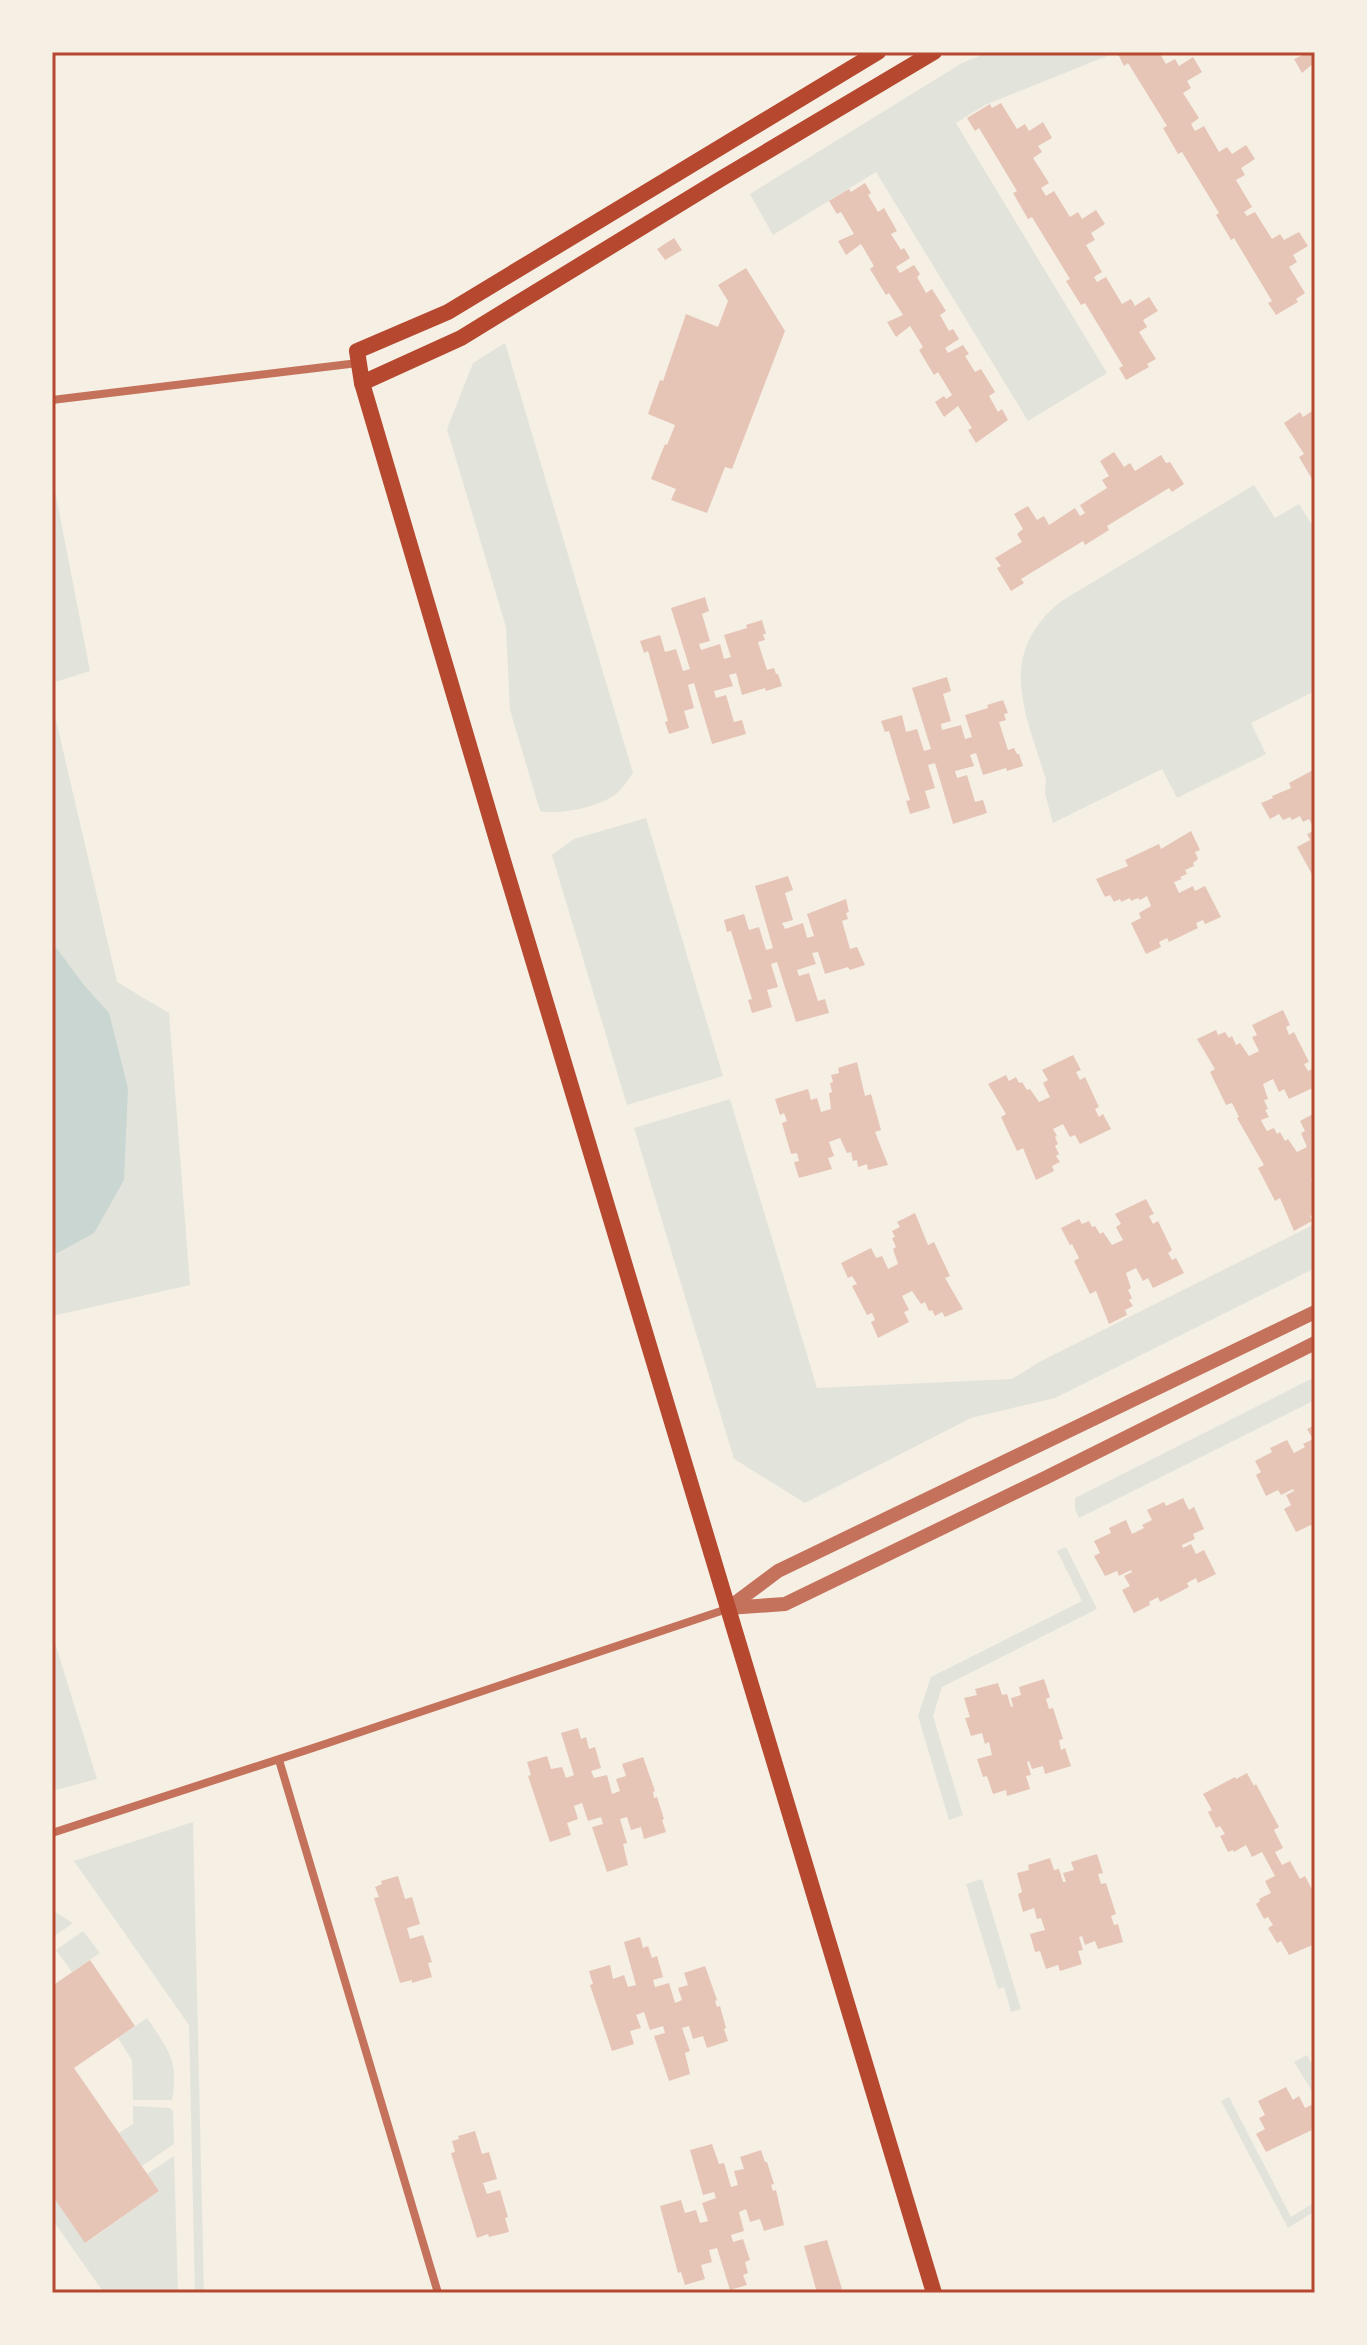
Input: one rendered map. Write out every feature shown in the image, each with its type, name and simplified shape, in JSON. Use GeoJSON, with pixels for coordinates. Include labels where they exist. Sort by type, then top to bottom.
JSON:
{"type":"FeatureCollection","features":[{"type":"Feature","properties":{"kind":"main road"},"geometry":{"type":"LineString","coordinates":[[878,52],[448,312],[357,351],[362,383],[934,2293]]}},
{"type":"Feature","properties":{"kind":"main road"},"geometry":{"type":"LineString","coordinates":[[362,383],[461,338],[934,52]]}},
{"type":"Feature","properties":{"kind":"street"},"geometry":{"type":"LineString","coordinates":[[52,400],[358,363]]}},
{"type":"Feature","properties":{"kind":"street"},"geometry":{"type":"LineString","coordinates":[[727,1609],[778,1571],[1315,1312]]}},
{"type":"Feature","properties":{"kind":"street"},"geometry":{"type":"LineString","coordinates":[[52,1833],[727,1609],[785,1604],[1315,1343]]}},
{"type":"Feature","properties":{"kind":"street"},"geometry":{"type":"LineString","coordinates":[[279,1760],[438,2293]]}},
{"type":"Feature","properties":{"kind":"shaded area"},"geometry":{"type":"Polygon","coordinates":[[[989,52],[1117,52],[985,105],[956,123],[1107,373],[1028,421],[876,172],[773,235],[750,194],[962,63],[989,52]]]}},
{"type":"Feature","properties":{"kind":"shaded area"},"geometry":{"type":"Polygon","coordinates":[[[505,343],[633,773],[609,799],[569,811],[540,811],[510,710],[506,627],[447,429],[473,363],[505,343]]]}},
{"type":"Feature","properties":{"kind":"shaded area"},"geometry":{"type":"Polygon","coordinates":[[[52,475],[90,671],[52,683],[52,475]]]}},
{"type":"Feature","properties":{"kind":"shaded area"},"geometry":{"type":"Polygon","coordinates":[[[1254,485],[1275,518],[1299,504],[1315,530],[1315,691],[1251,723],[1266,754],[1177,798],[1162,769],[1053,823],[1045,794],[1046,780],[1021,686],[1022,664],[1028,643],[1040,622],[1060,602],[1254,485]]]}},
{"type":"Feature","properties":{"kind":"shaded area"},"geometry":{"type":"Polygon","coordinates":[[[52,703],[117,982],[169,1013],[190,1285],[52,1316],[52,703]]]}},
{"type":"Feature","properties":{"kind":"shaded area"},"geometry":{"type":"Polygon","coordinates":[[[646,818],[723,1076],[627,1105],[552,855],[574,839],[646,818]]]}},
{"type":"Feature","properties":{"kind":"shaded area"},"geometry":{"type":"Polygon","coordinates":[[[52,942],[109,1013],[128,1088],[124,1180],[94,1233],[52,1256],[52,942]]]}},
{"type":"Feature","properties":{"kind":"shaded area"},"geometry":{"type":"Polygon","coordinates":[[[730,1099],[817,1388],[1012,1379],[1041,1361],[1315,1224],[1315,1268],[1055,1398],[971,1418],[805,1503],[734,1459],[634,1128],[730,1099]]]}},
{"type":"Feature","properties":{"kind":"shaded area"},"geometry":{"type":"Polygon","coordinates":[[[1315,1377],[1315,1400],[1079,1518],[1075,1498],[1315,1377]]]}},
{"type":"Feature","properties":{"kind":"shaded area"},"geometry":{"type":"Polygon","coordinates":[[[1066,1547],[1097,1609],[942,1687],[933,1716],[963,1815],[949,1820],[918,1716],[931,1677],[1082,1601],[1057,1551],[1066,1547]]]}},
{"type":"Feature","properties":{"kind":"shaded area"},"geometry":{"type":"Polygon","coordinates":[[[52,1633],[97,1779],[52,1791],[52,1633]]]}},
{"type":"Feature","properties":{"kind":"shaded area"},"geometry":{"type":"Polygon","coordinates":[[[193,1822],[204,2293],[195,2293],[189,2025],[74,1861],[193,1822]]]}},
{"type":"Feature","properties":{"kind":"shaded area"},"geometry":{"type":"Polygon","coordinates":[[[982,1879],[1021,2009],[1011,2012],[1004,1987],[998,1989],[966,1884],[982,1879]]]}},
{"type":"Feature","properties":{"kind":"shaded area"},"geometry":{"type":"Polygon","coordinates":[[[52,1910],[73,1923],[52,1938],[52,1910]]]}},
{"type":"Feature","properties":{"kind":"shaded area"},"geometry":{"type":"Polygon","coordinates":[[[83,1931],[100,1953],[72,1972],[56,1950],[83,1931]]]}},
{"type":"Feature","properties":{"kind":"shaded area"},"geometry":{"type":"Polygon","coordinates":[[[147,2018],[161,2038],[173,2065],[172,2100],[133,2100],[132,2060],[118,2038],[147,2018]]]}},
{"type":"Feature","properties":{"kind":"shaded area"},"geometry":{"type":"Polygon","coordinates":[[[1307,2055],[1315,2069],[1315,2096],[1294,2062],[1307,2055]]]}},
{"type":"Feature","properties":{"kind":"shaded area"},"geometry":{"type":"Polygon","coordinates":[[[1229,2097],[1291,2217],[1315,2202],[1315,2211],[1288,2228],[1221,2101],[1229,2097]]]}},
{"type":"Feature","properties":{"kind":"shaded area"},"geometry":{"type":"Polygon","coordinates":[[[133,2106],[170,2108],[173,2111],[174,2144],[142,2166],[119,2133],[133,2124],[133,2106]]]}},
{"type":"Feature","properties":{"kind":"shaded area"},"geometry":{"type":"Polygon","coordinates":[[[174,2156],[178,2293],[104,2293],[52,2219],[52,2195],[86,2243],[159,2191],[147,2174],[174,2156]]]}},
{"type":"Feature","properties":{"kind":"building"},"geometry":{"type":"Polygon","coordinates":[[[1117,52],[1159,52],[1166,64],[1175,59],[1179,66],[1193,57],[1202,72],[1187,81],[1191,88],[1183,93],[1199,118],[1191,124],[1195,131],[1204,126],[1219,152],[1227,147],[1232,154],[1246,145],[1255,159],[1241,168],[1245,175],[1236,180],[1252,207],[1244,212],[1247,216],[1255,212],[1272,239],[1280,234],[1284,240],[1299,232],[1308,246],[1293,255],[1297,262],[1289,267],[1305,293],[1296,299],[1298,302],[1276,315],[1268,303],[1272,301],[1234,238],[1231,240],[1216,215],[1219,213],[1182,152],[1178,154],[1163,128],[1167,126],[1128,63],[1124,66],[1117,52]]]}},
{"type":"Feature","properties":{"kind":"building"},"geometry":{"type":"Polygon","coordinates":[[[1315,52],[1315,62],[1302,73],[1294,59],[1315,52]]]}},
{"type":"Feature","properties":{"kind":"building"},"geometry":{"type":"Polygon","coordinates":[[[1001,103],[1017,129],[1025,124],[1029,131],[1043,122],[1052,138],[1038,146],[1042,152],[1033,158],[1049,183],[1041,188],[1046,196],[1054,191],[1070,217],[1078,212],[1082,219],[1096,210],[1105,224],[1091,233],[1095,240],[1086,245],[1102,272],[1094,277],[1097,282],[1106,277],[1122,304],[1131,299],[1135,306],[1149,297],[1158,311],[1143,320],[1147,327],[1139,332],[1156,359],[1147,364],[1149,367],[1126,380],[1119,368],[1123,366],[1085,303],[1081,305],[1066,281],[1070,279],[1032,217],[1028,219],[1013,193],[1017,191],[979,128],[975,131],[967,118],[990,104],[992,108],[1001,103]]]}},
{"type":"Feature","properties":{"kind":"building"},"geometry":{"type":"Polygon","coordinates":[[[865,183],[878,212],[884,208],[897,231],[891,234],[910,258],[896,267],[900,273],[914,265],[926,293],[932,289],[946,311],[940,315],[949,331],[953,329],[959,339],[945,348],[948,353],[963,345],[969,354],[965,356],[975,372],[981,369],[995,392],[989,396],[998,412],[1002,409],[1008,420],[976,443],[968,430],[972,428],[958,406],[944,417],[935,402],[952,395],[938,372],[934,375],[919,350],[923,347],[910,326],[896,337],[887,322],[903,315],[870,269],[874,266],[861,244],[846,255],[838,241],[854,234],[841,212],[837,214],[829,201],[865,183]]]}},
{"type":"Feature","properties":{"kind":"building"},"geometry":{"type":"Polygon","coordinates":[[[674,238],[682,250],[665,260],[657,249],[674,238]]]}},
{"type":"Feature","properties":{"kind":"building"},"geometry":{"type":"Polygon","coordinates":[[[746,268],[785,331],[732,469],[725,467],[707,513],[671,500],[676,489],[651,479],[675,425],[648,414],[686,314],[718,327],[728,301],[718,285],[746,268]]]}},
{"type":"Feature","properties":{"kind":"building"},"geometry":{"type":"Polygon","coordinates":[[[1312,411],[1315,416],[1315,484],[1299,457],[1304,454],[1284,423],[1300,412],[1303,417],[1312,411]]]}},
{"type":"Feature","properties":{"kind":"building"},"geometry":{"type":"Polygon","coordinates":[[[1114,452],[1124,467],[1130,463],[1135,471],[1161,455],[1166,463],[1170,462],[1184,484],[1172,492],[1169,488],[1107,526],[1109,530],[1085,545],[1083,541],[1021,579],[1024,583],[1011,591],[997,568],[1001,566],[995,558],[1022,542],[1017,534],[1023,529],[1014,514],[1028,506],[1037,520],[1044,516],[1049,525],[1075,508],[1080,516],[1085,513],[1080,505],[1107,488],[1102,480],[1109,476],[1100,461],[1114,452]]]}},
{"type":"Feature","properties":{"kind":"building"},"geometry":{"type":"Polygon","coordinates":[[[705,597],[709,611],[702,614],[710,641],[699,644],[701,650],[720,644],[724,659],[731,657],[724,635],[762,620],[765,640],[758,642],[767,670],[774,668],[782,686],[742,695],[736,673],[729,675],[733,686],[714,691],[716,698],[726,695],[734,722],[742,720],[746,734],[712,744],[694,683],[688,685],[694,708],[684,711],[689,728],[669,734],[648,651],[644,653],[640,641],[660,635],[665,652],[676,649],[683,671],[690,669],[671,608],[705,597]]]}},
{"type":"Feature","properties":{"kind":"building"},"geometry":{"type":"Polygon","coordinates":[[[947,677],[951,691],[943,694],[951,721],[941,724],[942,730],[961,725],[965,739],[972,737],[965,715],[1003,700],[1008,713],[1004,714],[1006,720],[999,722],[1008,750],[1014,748],[1023,766],[983,775],[976,753],[970,755],[974,766],[955,771],[957,778],[967,775],[975,802],[983,800],[987,813],[953,824],[935,763],[928,765],[935,788],[925,791],[930,808],[910,814],[906,801],[910,800],[889,731],[885,732],[881,721],[902,715],[906,732],[917,729],[924,751],[931,749],[912,688],[947,677]]]}},
{"type":"Feature","properties":{"kind":"building"},"geometry":{"type":"Polygon","coordinates":[[[1315,769],[1315,830],[1309,819],[1303,822],[1300,816],[1283,820],[1279,814],[1270,819],[1261,803],[1291,788],[1289,783],[1315,769]]]}},
{"type":"Feature","properties":{"kind":"building"},"geometry":{"type":"Polygon","coordinates":[[[1315,830],[1313,876],[1297,847],[1310,840],[1307,834],[1315,830]]]}},
{"type":"Feature","properties":{"kind":"building"},"geometry":{"type":"Polygon","coordinates":[[[1191,831],[1200,850],[1195,852],[1198,859],[1194,866],[1185,870],[1187,874],[1180,877],[1182,879],[1174,882],[1179,893],[1193,886],[1195,891],[1205,886],[1221,917],[1205,924],[1203,920],[1196,923],[1198,928],[1169,942],[1167,938],[1159,942],[1161,947],[1146,954],[1131,923],[1141,918],[1139,913],[1151,906],[1147,896],[1140,900],[1131,901],[1130,898],[1114,902],[1110,895],[1105,897],[1096,879],[1128,866],[1125,860],[1159,844],[1161,849],[1191,831]]]}},
{"type":"Feature","properties":{"kind":"building"},"geometry":{"type":"Polygon","coordinates":[[[788,876],[793,890],[785,893],[793,920],[782,923],[785,929],[803,923],[807,938],[814,936],[807,914],[846,899],[848,919],[842,921],[850,949],[857,947],[865,965],[825,974],[818,952],[812,953],[816,964],[797,970],[799,976],[809,973],[818,1001],[825,999],[829,1013],[796,1022],[777,962],[771,964],[778,987],[767,990],[772,1007],[752,1013],[748,1000],[752,999],[731,931],[727,932],[724,920],[744,914],[749,930],[759,927],[766,950],[773,948],[755,886],[788,876]]]}},
{"type":"Feature","properties":{"kind":"building"},"geometry":{"type":"Polygon","coordinates":[[[1283,1010],[1290,1025],[1286,1027],[1289,1035],[1294,1032],[1309,1062],[1304,1064],[1308,1071],[1313,1069],[1315,1074],[1315,1087],[1289,1099],[1284,1089],[1279,1092],[1273,1079],[1263,1084],[1268,1099],[1264,1100],[1268,1109],[1265,1110],[1269,1117],[1261,1120],[1264,1126],[1267,1131],[1274,1128],[1277,1134],[1280,1132],[1297,1152],[1307,1147],[1300,1121],[1315,1113],[1315,1178],[1311,1180],[1315,1192],[1315,1214],[1310,1216],[1312,1221],[1294,1231],[1280,1198],[1275,1201],[1258,1168],[1264,1165],[1237,1118],[1232,1103],[1226,1105],[1210,1072],[1215,1069],[1197,1039],[1216,1030],[1218,1035],[1225,1032],[1229,1038],[1232,1036],[1236,1045],[1240,1043],[1249,1056],[1259,1051],[1252,1037],[1257,1035],[1252,1025],[1283,1010]]]}},
{"type":"Feature","properties":{"kind":"building"},"geometry":{"type":"Polygon","coordinates":[[[1073,1055],[1081,1070],[1076,1072],[1080,1080],[1085,1077],[1099,1107],[1095,1109],[1099,1117],[1103,1114],[1111,1129],[1080,1144],[1075,1135],[1070,1137],[1063,1124],[1053,1129],[1058,1144],[1055,1146],[1059,1154],[1056,1156],[1060,1162],[1052,1166],[1054,1171],[1036,1180],[1023,1148],[1017,1151],[1001,1117],[1006,1114],[988,1084],[1006,1075],[1009,1081],[1016,1077],[1039,1102],[1050,1097],[1043,1083],[1048,1080],[1042,1070],[1073,1055]]]}},
{"type":"Feature","properties":{"kind":"building"},"geometry":{"type":"Polygon","coordinates":[[[857,1062],[865,1096],[871,1094],[881,1130],[875,1132],[888,1165],[868,1170],[867,1164],[858,1167],[857,1160],[853,1161],[851,1152],[847,1153],[840,1138],[829,1142],[834,1156],[828,1158],[832,1169],[799,1178],[794,1162],[799,1161],[797,1153],[791,1154],[782,1123],[787,1121],[784,1113],[780,1115],[775,1099],[808,1089],[811,1100],[817,1098],[821,1112],[831,1109],[831,1075],[839,1073],[838,1068],[857,1062]]]}},
{"type":"Feature","properties":{"kind":"building"},"geometry":{"type":"Polygon","coordinates":[[[1146,1199],[1154,1214],[1149,1216],[1153,1224],[1158,1221],[1172,1250],[1168,1253],[1172,1260],[1176,1258],[1184,1273],[1153,1288],[1148,1278],[1143,1281],[1136,1268],[1126,1273],[1131,1288],[1128,1290],[1132,1298],[1129,1300],[1133,1306],[1125,1310],[1127,1315],[1109,1324],[1096,1291],[1090,1294],[1074,1261],[1079,1258],[1061,1228],[1079,1219],[1082,1224],[1089,1221],[1100,1234],[1103,1232],[1112,1245],[1123,1240],[1116,1227],[1121,1224],[1115,1214],[1146,1199]]]}},
{"type":"Feature","properties":{"kind":"building"},"geometry":{"type":"Polygon","coordinates":[[[915,1213],[928,1245],[934,1242],[950,1276],[945,1278],[963,1309],[945,1317],[942,1312],[935,1316],[912,1291],[902,1296],[909,1310],[904,1312],[909,1322],[878,1338],[871,1322],[875,1320],[872,1313],[867,1315],[852,1286],[857,1284],[852,1276],[848,1278],[841,1263],[871,1248],[876,1258],[882,1256],[888,1269],[898,1264],[892,1231],[900,1227],[897,1222],[915,1213]]]}},
{"type":"Feature","properties":{"kind":"building"},"geometry":{"type":"Polygon","coordinates":[[[1315,1425],[1315,1518],[1311,1521],[1313,1524],[1296,1532],[1284,1509],[1291,1505],[1286,1495],[1293,1489],[1281,1495],[1278,1490],[1266,1496],[1256,1475],[1261,1472],[1255,1461],[1272,1452],[1270,1448],[1287,1440],[1294,1453],[1305,1447],[1303,1444],[1313,1439],[1307,1429],[1315,1425]]]}},
{"type":"Feature","properties":{"kind":"building"},"geometry":{"type":"Polygon","coordinates":[[[1183,1498],[1189,1510],[1194,1507],[1204,1529],[1193,1534],[1195,1539],[1182,1545],[1183,1548],[1191,1544],[1196,1554],[1204,1550],[1216,1574],[1198,1583],[1196,1578],[1187,1583],[1189,1587],[1160,1602],[1158,1597],[1134,1613],[1122,1590],[1130,1586],[1124,1576],[1131,1570],[1119,1576],[1117,1571],[1105,1576],[1094,1556],[1100,1553],[1094,1541],[1111,1533],[1109,1528],[1126,1520],[1132,1534],[1152,1520],[1147,1510],[1183,1498]]]}},
{"type":"Feature","properties":{"kind":"building"},"geometry":{"type":"Polygon","coordinates":[[[1044,1679],[1050,1697],[1046,1699],[1049,1709],[1053,1708],[1063,1739],[1059,1740],[1061,1750],[1065,1748],[1071,1766],[1045,1774],[1043,1766],[1032,1769],[1029,1761],[1031,1775],[1026,1776],[1030,1789],[1007,1796],[1006,1790],[993,1794],[977,1759],[992,1755],[989,1742],[985,1744],[982,1733],[971,1736],[965,1718],[970,1717],[964,1698],[977,1695],[975,1689],[998,1683],[1002,1695],[1007,1694],[1011,1707],[1011,1698],[1021,1695],[1019,1687],[1044,1679]]]}},
{"type":"Feature","properties":{"kind":"building"},"geometry":{"type":"Polygon","coordinates":[[[578,1728],[581,1739],[586,1737],[589,1749],[595,1747],[601,1768],[591,1771],[594,1778],[607,1775],[612,1794],[620,1791],[616,1779],[626,1776],[622,1764],[643,1757],[655,1791],[654,1798],[657,1797],[664,1819],[666,1832],[644,1839],[641,1827],[631,1830],[627,1817],[620,1819],[627,1843],[623,1844],[628,1865],[607,1872],[592,1827],[603,1824],[601,1817],[588,1821],[582,1803],[574,1806],[578,1819],[567,1823],[571,1835],[550,1842],[528,1776],[531,1775],[527,1762],[547,1756],[551,1769],[562,1767],[566,1778],[574,1775],[561,1733],[578,1728]]]}},
{"type":"Feature","properties":{"kind":"building"},"geometry":{"type":"Polygon","coordinates":[[[1247,1773],[1279,1827],[1274,1830],[1283,1848],[1275,1852],[1282,1865],[1290,1861],[1300,1879],[1305,1876],[1315,1895],[1315,1944],[1289,1955],[1281,1941],[1277,1943],[1268,1928],[1273,1925],[1268,1917],[1264,1919],[1256,1904],[1271,1893],[1265,1881],[1275,1876],[1262,1852],[1252,1857],[1246,1845],[1228,1852],[1220,1836],[1225,1834],[1220,1826],[1216,1828],[1208,1812],[1212,1810],[1203,1794],[1247,1773]]]}},
{"type":"Feature","properties":{"kind":"building"},"geometry":{"type":"Polygon","coordinates":[[[1097,1854],[1103,1873],[1098,1874],[1101,1884],[1106,1883],[1116,1914],[1111,1916],[1114,1925],[1118,1924],[1123,1942],[1098,1949],[1095,1941],[1085,1945],[1082,1936],[1079,1937],[1083,1950],[1078,1951],[1082,1964],[1060,1971],[1058,1965],[1046,1969],[1040,1951],[1035,1952],[1030,1934],[1045,1930],[1034,1908],[1023,1912],[1017,1873],[1029,1870],[1028,1865],[1050,1858],[1054,1870],[1059,1869],[1063,1882],[1066,1882],[1063,1873],[1074,1870],[1071,1862],[1097,1854]]]}},
{"type":"Feature","properties":{"kind":"building"},"geometry":{"type":"Polygon","coordinates":[[[398,1876],[405,1899],[412,1897],[420,1924],[407,1928],[410,1939],[423,1935],[432,1962],[428,1963],[432,1977],[412,1983],[412,1980],[400,1983],[374,1898],[379,1897],[375,1887],[382,1884],[381,1881],[398,1876]]]}},
{"type":"Feature","properties":{"kind":"building"},"geometry":{"type":"Polygon","coordinates":[[[640,1937],[643,1948],[648,1946],[652,1958],[657,1956],[663,1977],[653,1980],[655,1987],[669,1983],[675,2003],[682,2000],[678,1988],[688,1985],[684,1973],[705,1966],[726,2028],[728,2041],[707,2048],[703,2036],[693,2039],[689,2026],[682,2028],[690,2051],[685,2053],[690,2074],[669,2081],[654,2036],[665,2033],[663,2026],[650,2030],[644,2012],[636,2015],[641,2028],[630,2031],[634,2044],[612,2051],[590,1985],[593,1984],[589,1971],[610,1965],[613,1979],[624,1975],[628,1987],[636,1985],[624,1942],[640,1937]]]}},
{"type":"Feature","properties":{"kind":"building"},"geometry":{"type":"Polygon","coordinates":[[[90,1960],[135,2026],[74,2068],[159,2191],[85,2243],[52,2195],[52,1986],[90,1960]]]}},
{"type":"Feature","properties":{"kind":"building"},"geometry":{"type":"Polygon","coordinates":[[[1286,2087],[1293,2100],[1299,2096],[1305,2108],[1313,2104],[1315,2126],[1266,2152],[1256,2134],[1265,2129],[1259,2118],[1265,2115],[1258,2101],[1286,2087]]]}},
{"type":"Feature","properties":{"kind":"building"},"geometry":{"type":"Polygon","coordinates":[[[475,2131],[482,2154],[489,2152],[497,2179],[483,2183],[487,2194],[500,2190],[509,2232],[477,2238],[451,2153],[455,2152],[452,2141],[475,2131]]]}},
{"type":"Feature","properties":{"kind":"building"},"geometry":{"type":"Polygon","coordinates":[[[712,2144],[719,2164],[724,2163],[731,2187],[738,2185],[734,2171],[744,2169],[740,2157],[761,2150],[774,2184],[771,2185],[773,2191],[776,2190],[784,2225],[764,2231],[760,2219],[750,2222],[746,2209],[739,2212],[744,2231],[731,2235],[733,2242],[743,2239],[750,2260],[745,2262],[748,2273],[743,2275],[747,2285],[730,2290],[717,2248],[709,2250],[712,2262],[701,2265],[705,2279],[685,2285],[681,2272],[678,2273],[660,2206],[681,2200],[685,2213],[696,2210],[700,2223],[708,2221],[702,2203],[716,2198],[714,2192],[703,2195],[690,2150],[712,2144]]]}},
{"type":"Feature","properties":{"kind":"building"},"geometry":{"type":"Polygon","coordinates":[[[827,2240],[842,2289],[817,2293],[804,2246],[827,2240]]]}}]}
